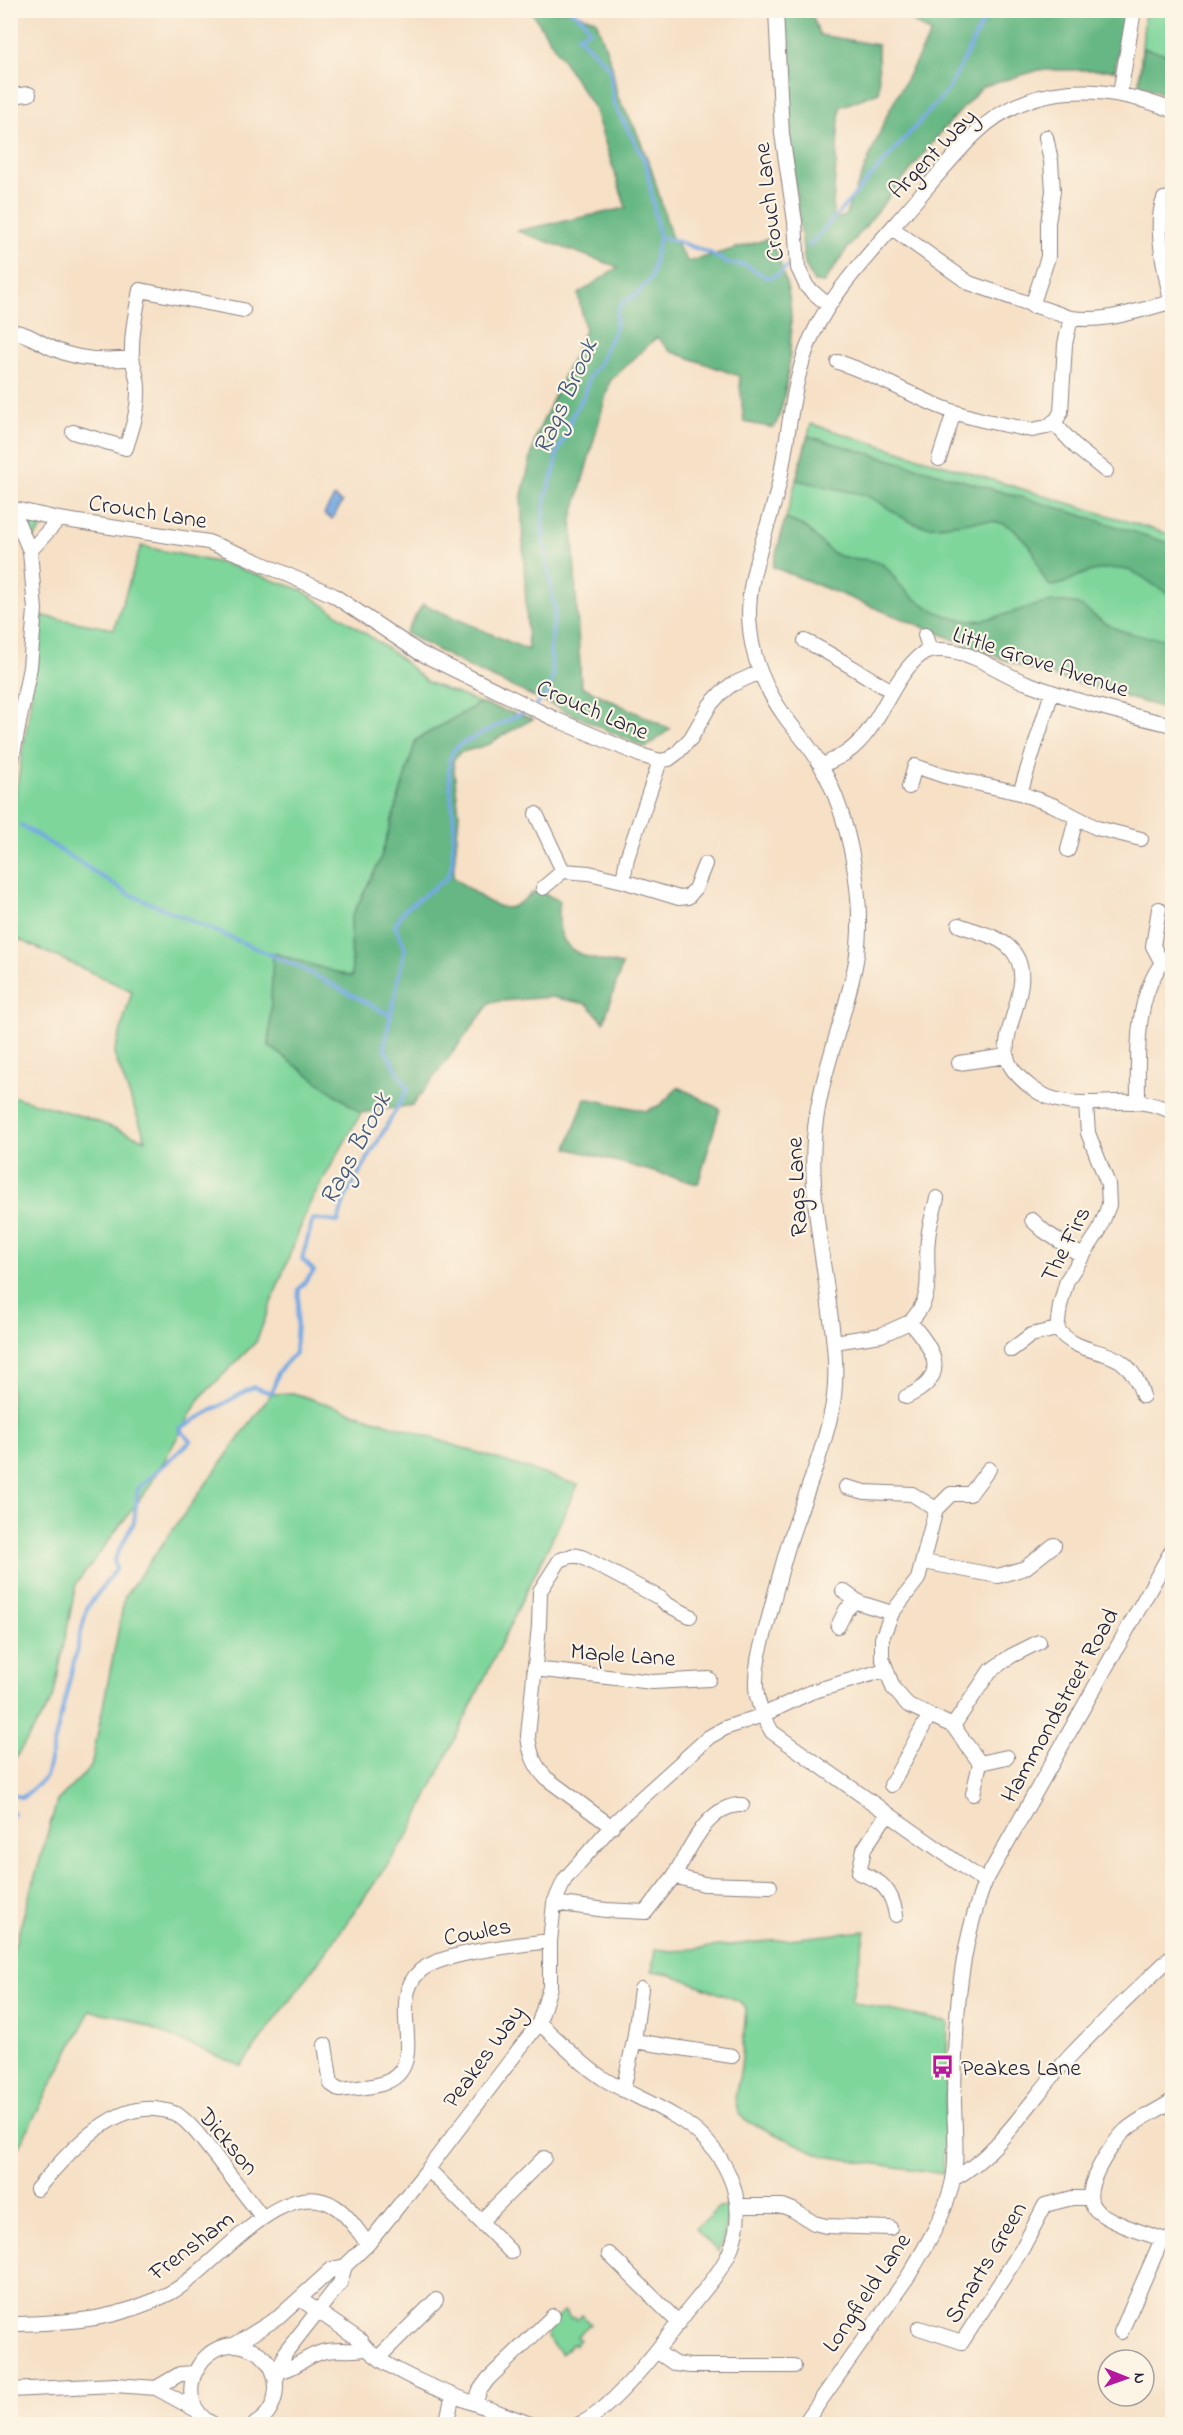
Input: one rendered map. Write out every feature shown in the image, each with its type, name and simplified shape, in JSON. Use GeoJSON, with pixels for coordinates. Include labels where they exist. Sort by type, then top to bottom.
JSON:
{"type":"FeatureCollection","features":[{"type":"Feature","properties":{"kind":"street","name":"Crouch Lane"},"geometry":{"type":"LineString","coordinates":[[776,10],[782,134],[795,222],[798,268],[807,287],[828,305]]}},
{"type":"Feature","properties":{"kind":"street"},"geometry":{"type":"LineString","coordinates":[[1120,94],[1134,10]]}},
{"type":"Feature","properties":{"kind":"street","name":"Argent Way"},"geometry":{"type":"LineString","coordinates":[[828,305],[975,134],[1001,114],[1031,100],[1058,93],[1098,91],[1120,94],[1173,110]]}},
{"type":"Feature","properties":{"kind":"street"},"geometry":{"type":"LineString","coordinates":[[10,96],[29,94]]}},
{"type":"Feature","properties":{"kind":"street"},"geometry":{"type":"LineString","coordinates":[[1032,306],[1048,256],[1048,223],[1053,191],[1051,161],[1046,137]]}},
{"type":"Feature","properties":{"kind":"street"},"geometry":{"type":"LineString","coordinates":[[892,228],[969,283],[1071,318],[1104,319],[1172,302],[1160,233],[1164,199],[1173,198]]}},
{"type":"Feature","properties":{"kind":"street"},"geometry":{"type":"LineString","coordinates":[[73,432],[126,448],[134,424],[138,389],[132,358],[132,338],[140,290],[243,310]]}},
{"type":"Feature","properties":{"kind":"street"},"geometry":{"type":"LineString","coordinates":[[760,672],[749,628],[751,586],[777,492],[801,368],[813,334],[828,305]]}},
{"type":"Feature","properties":{"kind":"street"},"geometry":{"type":"LineString","coordinates":[[838,362],[954,412],[1032,430],[1043,429],[1053,422],[1062,407],[1065,344],[1071,318]]}},
{"type":"Feature","properties":{"kind":"street"},"geometry":{"type":"LineString","coordinates":[[10,331],[18,332],[72,355],[98,360],[132,358]]}},
{"type":"Feature","properties":{"kind":"street"},"geometry":{"type":"LineString","coordinates":[[939,459],[954,412]]}},
{"type":"Feature","properties":{"kind":"street"},"geometry":{"type":"LineString","coordinates":[[1053,422],[1078,449],[1106,471]]}},
{"type":"Feature","properties":{"kind":"street","name":"Crouch Lane"},"geometry":{"type":"LineString","coordinates":[[11,509],[59,519],[208,542],[248,557],[333,595],[420,653],[555,719],[640,755],[660,761],[669,759],[691,738],[710,705],[721,693],[741,679],[760,672]]}},
{"type":"Feature","properties":{"kind":"street"},"geometry":{"type":"LineString","coordinates":[[10,769],[15,727],[34,632],[35,610],[30,551],[11,509]]}},
{"type":"Feature","properties":{"kind":"street"},"geometry":{"type":"LineString","coordinates":[[30,551],[59,519]]}},
{"type":"Feature","properties":{"kind":"street","name":"Little Grove Avenue"},"geometry":{"type":"LineString","coordinates":[[925,635],[930,650]]}},
{"type":"Feature","properties":{"kind":"street"},"geometry":{"type":"LineString","coordinates":[[805,641],[833,655],[892,691]]}},
{"type":"Feature","properties":{"kind":"street","name":"Little Grove Avenue"},"geometry":{"type":"LineString","coordinates":[[821,766],[846,753],[864,736],[892,691],[918,657],[930,650],[965,654],[1020,681],[1052,692],[1173,724]]}},
{"type":"Feature","properties":{"kind":"street","name":"Rags Lane"},"geometry":{"type":"LineString","coordinates":[[760,672],[772,697],[821,766],[832,789],[848,839],[858,905],[857,956],[818,1106],[814,1140],[814,1184],[834,1342],[836,1379],[831,1416],[789,1542],[756,1666],[756,1693],[763,1715]]}},
{"type":"Feature","properties":{"kind":"street"},"geometry":{"type":"LineString","coordinates":[[1020,793],[1052,692]]}},
{"type":"Feature","properties":{"kind":"street"},"geometry":{"type":"LineString","coordinates":[[623,880],[627,858],[660,761]]}},
{"type":"Feature","properties":{"kind":"street"},"geometry":{"type":"LineString","coordinates":[[909,787],[915,766],[944,776],[1020,793],[1055,806],[1097,828],[1141,839]]}},
{"type":"Feature","properties":{"kind":"street"},"geometry":{"type":"LineString","coordinates":[[536,814],[563,871]]}},
{"type":"Feature","properties":{"kind":"street"},"geometry":{"type":"LineString","coordinates":[[1068,849],[1076,819]]}},
{"type":"Feature","properties":{"kind":"street"},"geometry":{"type":"LineString","coordinates":[[543,888],[563,871],[589,873],[623,880],[670,897],[688,897],[695,889],[705,864]]}},
{"type":"Feature","properties":{"kind":"street"},"geometry":{"type":"LineString","coordinates":[[1138,1101],[1138,1048],[1142,1017],[1151,982],[1167,962],[1153,946],[1160,909]]}},
{"type":"Feature","properties":{"kind":"street"},"geometry":{"type":"LineString","coordinates":[[959,925],[1004,943],[1017,958],[1020,987],[1008,1038],[1007,1056],[1018,1075],[1041,1094],[1069,1103],[1138,1101],[1173,1112]]}},
{"type":"Feature","properties":{"kind":"street"},"geometry":{"type":"LineString","coordinates":[[959,1063],[1007,1056]]}},
{"type":"Feature","properties":{"kind":"street","name":"The Firs"},"geometry":{"type":"LineString","coordinates":[[1057,1329],[1067,1280],[1104,1222],[1110,1199],[1108,1184],[1088,1133],[1086,1104]]}},
{"type":"Feature","properties":{"kind":"street"},"geometry":{"type":"LineString","coordinates":[[834,1342],[881,1335],[910,1322],[926,1298],[929,1277],[928,1238],[937,1198]]}},
{"type":"Feature","properties":{"kind":"street"},"geometry":{"type":"LineString","coordinates":[[1032,1220],[1044,1232],[1082,1256]]}},
{"type":"Feature","properties":{"kind":"street"},"geometry":{"type":"LineString","coordinates":[[906,1396],[926,1386],[931,1379],[935,1363],[927,1342],[910,1322]]}},
{"type":"Feature","properties":{"kind":"street"},"geometry":{"type":"LineString","coordinates":[[1011,1350],[1031,1335],[1057,1329],[1076,1345],[1108,1354],[1121,1361],[1134,1374],[1143,1396]]}},
{"type":"Feature","properties":{"kind":"street"},"geometry":{"type":"LineString","coordinates":[[973,1794],[980,1763],[953,1726],[908,1705],[893,1688],[882,1657],[882,1638],[892,1613],[913,1587],[924,1562],[936,1509],[951,1494],[970,1494],[989,1469]]}},
{"type":"Feature","properties":{"kind":"street"},"geometry":{"type":"LineString","coordinates":[[846,1487],[865,1492],[912,1494],[936,1509]]}},
{"type":"Feature","properties":{"kind":"street"},"geometry":{"type":"LineString","coordinates":[[924,1562],[998,1576],[1025,1568],[1054,1545]]}},
{"type":"Feature","properties":{"kind":"street","name":"Hammondstreet Road"},"geometry":{"type":"LineString","coordinates":[[953,2179],[955,2066],[961,1968],[967,1938],[986,1882],[1173,1550]]}},
{"type":"Feature","properties":{"kind":"street"},"geometry":{"type":"LineString","coordinates":[[612,1827],[558,1789],[537,1768],[531,1754],[528,1736],[539,1626],[540,1591],[555,1563],[565,1557],[582,1557],[690,1616]]}},
{"type":"Feature","properties":{"kind":"street"},"geometry":{"type":"LineString","coordinates":[[843,1591],[856,1600],[892,1613]]}},
{"type":"Feature","properties":{"kind":"street"},"geometry":{"type":"LineString","coordinates":[[838,1626],[846,1610],[856,1600]]}},
{"type":"Feature","properties":{"kind":"street"},"geometry":{"type":"LineString","coordinates":[[953,1726],[990,1671],[1011,1656],[1039,1642]]}},
{"type":"Feature","properties":{"kind":"street","name":"Maple Lane"},"geometry":{"type":"LineString","coordinates":[[534,1669],[653,1682],[709,1679]]}},
{"type":"Feature","properties":{"kind":"street","name":"Peakes Way"},"geometry":{"type":"LineString","coordinates":[[255,2424],[272,2409],[276,2395],[277,2376],[285,2353],[340,2283],[345,2266],[368,2244],[428,2169],[539,2023],[550,1987],[550,1941],[554,1903],[566,1879],[612,1827],[709,1737],[811,1692],[885,1670]]}},
{"type":"Feature","properties":{"kind":"street"},"geometry":{"type":"LineString","coordinates":[[763,1715],[772,1732],[781,1739],[986,1882]]}},
{"type":"Feature","properties":{"kind":"street"},"geometry":{"type":"LineString","coordinates":[[891,1785],[929,1716]]}},
{"type":"Feature","properties":{"kind":"street"},"geometry":{"type":"LineString","coordinates":[[980,1763],[1007,1757]]}},
{"type":"Feature","properties":{"kind":"street"},"geometry":{"type":"LineString","coordinates":[[554,1903],[606,1910],[646,1912],[674,1876],[714,1814],[730,1804],[742,1805]]}},
{"type":"Feature","properties":{"kind":"street"},"geometry":{"type":"LineString","coordinates":[[886,1814],[864,1849],[859,1873],[880,1881],[894,1903],[896,1915]]}},
{"type":"Feature","properties":{"kind":"street"},"geometry":{"type":"LineString","coordinates":[[674,1876],[704,1884],[770,1886]]}},
{"type":"Feature","properties":{"kind":"street","name":"Cowles"},"geometry":{"type":"LineString","coordinates":[[325,2045],[331,2084],[340,2090],[382,2084],[396,2075],[405,2062],[409,2047],[406,1994],[412,1980],[421,1970],[433,1962],[452,1957],[550,1941]]}},
{"type":"Feature","properties":{"kind":"street"},"geometry":{"type":"LineString","coordinates":[[953,2179],[966,2172],[984,2157],[1072,2053],[1173,1956]]}},
{"type":"Feature","properties":{"kind":"street"},"geometry":{"type":"LineString","coordinates":[[623,2090],[642,1989]]}},
{"type":"Feature","properties":{"kind":"street"},"geometry":{"type":"LineString","coordinates":[[539,2023],[601,2077],[678,2118],[706,2140],[715,2149],[730,2174],[738,2206],[735,2235],[726,2259],[679,2323],[609,2404],[579,2424]]}},
{"type":"Feature","properties":{"kind":"street"},"geometry":{"type":"LineString","coordinates":[[634,2041],[732,2056]]}},
{"type":"Feature","properties":{"kind":"street"},"geometry":{"type":"LineString","coordinates":[[1121,2332],[1167,2240],[1110,2218],[1096,2210],[1090,2198],[1092,2182],[1114,2144],[1138,2120],[1173,2101]]}},
{"type":"Feature","properties":{"kind":"street","name":"Dickson"},"geometry":{"type":"LineString","coordinates":[[37,2189],[62,2159],[109,2121],[128,2112],[163,2110],[175,2113],[193,2127],[263,2218]]}},
{"type":"Feature","properties":{"kind":"street"},"geometry":{"type":"LineString","coordinates":[[482,2221],[544,2158]]}},
{"type":"Feature","properties":{"kind":"street"},"geometry":{"type":"LineString","coordinates":[[428,2169],[511,2252]]}},
{"type":"Feature","properties":{"kind":"street","name":"Longfield Lane"},"geometry":{"type":"LineString","coordinates":[[804,2424],[909,2275],[946,2204],[953,2179]]}},
{"type":"Feature","properties":{"kind":"street","name":"Smarts Green"},"geometry":{"type":"LineString","coordinates":[[920,2328],[962,2342],[1022,2248],[1045,2205],[1072,2198],[1090,2198]]}},
{"type":"Feature","properties":{"kind":"street","name":"Frensham"},"geometry":{"type":"LineString","coordinates":[[19,2324],[103,2318],[140,2307],[172,2292],[203,2270],[263,2218],[286,2203],[316,2200],[334,2206],[368,2244]]}},
{"type":"Feature","properties":{"kind":"street"},"geometry":{"type":"LineString","coordinates":[[738,2206],[783,2206],[814,2223],[826,2226],[890,2228]]}},
{"type":"Feature","properties":{"kind":"street"},"geometry":{"type":"LineString","coordinates":[[609,2254],[679,2323]]}},
{"type":"Feature","properties":{"kind":"street","name":"Peakes Way"},"geometry":{"type":"LineString","coordinates":[[194,2373],[201,2360],[213,2350],[234,2345],[279,2317],[332,2269],[345,2266]]}},
{"type":"Feature","properties":{"kind":"street"},"geometry":{"type":"LineString","coordinates":[[300,2300],[318,2310],[360,2340],[365,2349],[404,2374],[530,2424]]}},
{"type":"Feature","properties":{"kind":"street"},"geometry":{"type":"LineString","coordinates":[[379,2357],[436,2300]]}},
{"type":"Feature","properties":{"kind":"street"},"geometry":{"type":"LineString","coordinates":[[475,2403],[488,2379],[553,2316]]}},
{"type":"Feature","properties":{"kind":"street"},"geometry":{"type":"LineString","coordinates":[[234,2345],[252,2349],[264,2357],[277,2376],[321,2352],[365,2349]]}},
{"type":"Feature","properties":{"kind":"street"},"geometry":{"type":"LineString","coordinates":[[656,2351],[675,2364],[690,2366],[795,2366]]}},
{"type":"Feature","properties":{"kind":"street"},"geometry":{"type":"LineString","coordinates":[[156,2388],[180,2374],[194,2373],[192,2396],[198,2411]]}},
{"type":"Feature","properties":{"kind":"street"},"geometry":{"type":"LineString","coordinates":[[10,2390],[115,2385],[156,2388],[198,2411],[210,2424]]}},
{"type":"Feature","properties":{"kind":"street"},"geometry":{"type":"LineString","coordinates":[[446,2424],[453,2395]]}},
{"type":"Feature","properties":{"kind":"green space"},"geometry":{"type":"Polygon","coordinates":[[[963,10],[971,14],[974,10],[1125,11],[1115,70],[1039,70],[982,87],[942,131],[844,253],[824,283],[814,282],[805,265],[782,85],[780,11],[810,11],[820,35],[878,45],[879,92],[840,107],[832,220],[845,216],[887,115],[931,33],[896,11],[963,10]]]}},
{"type":"Feature","properties":{"kind":"green space"},"geometry":{"type":"Polygon","coordinates":[[[531,11],[568,11],[596,20],[612,66],[617,96],[636,130],[652,171],[671,236],[688,262],[772,238],[788,291],[791,322],[789,361],[783,399],[774,428],[744,422],[739,376],[670,351],[657,337],[610,381],[572,519],[581,686],[670,729],[646,748],[471,668],[405,633],[423,604],[528,650],[521,499],[536,436],[585,330],[578,294],[618,267],[517,231],[626,208],[594,108],[531,11]]]}},
{"type":"Feature","properties":{"kind":"green space"},"geometry":{"type":"Polygon","coordinates":[[[1145,11],[1172,11],[1172,97],[1139,84],[1145,11]]]}},
{"type":"Feature","properties":{"kind":"green space"},"geometry":{"type":"Polygon","coordinates":[[[1143,48],[1172,55],[1172,97],[1139,84],[1143,48]]]}},
{"type":"Feature","properties":{"kind":"green space"},"geometry":{"type":"Polygon","coordinates":[[[811,424],[1172,535],[1172,710],[1033,671],[773,567],[811,424]]]}},
{"type":"Feature","properties":{"kind":"green space"},"geometry":{"type":"Polygon","coordinates":[[[808,436],[1058,508],[1172,544],[1172,594],[1129,570],[1118,569],[1093,571],[1050,586],[1025,540],[1004,524],[983,521],[926,526],[909,521],[865,495],[796,480],[808,436]]]}},
{"type":"Feature","properties":{"kind":"green space"},"geometry":{"type":"Polygon","coordinates":[[[24,518],[38,520],[44,526],[34,538],[31,537],[22,521],[24,518]]]}},
{"type":"Feature","properties":{"kind":"green space"},"geometry":{"type":"Polygon","coordinates":[[[785,519],[806,528],[837,555],[881,564],[911,595],[950,617],[980,620],[1036,605],[1066,602],[1082,607],[1119,630],[1167,639],[1172,643],[1172,710],[1033,671],[773,567],[785,519]]]}},
{"type":"Feature","properties":{"kind":"green space"},"geometry":{"type":"Polygon","coordinates":[[[141,546],[225,564],[302,590],[394,653],[427,682],[480,703],[416,740],[380,860],[351,919],[352,978],[274,953],[269,1046],[361,1113],[309,1205],[256,1342],[200,1398],[149,1487],[76,1584],[53,1699],[11,1765],[11,1096],[88,1118],[146,1140],[114,1054],[132,991],[11,936],[11,820],[42,616],[114,629],[141,546]]]}},
{"type":"Feature","properties":{"kind":"green space"},"geometry":{"type":"Polygon","coordinates":[[[480,703],[533,719],[490,744],[459,753],[453,761],[459,814],[453,877],[490,903],[506,908],[512,907],[537,890],[560,901],[560,931],[565,942],[581,955],[622,965],[604,1022],[587,1004],[551,997],[491,1002],[413,1105],[361,1113],[269,1046],[273,953],[352,977],[351,919],[380,860],[416,740],[480,703]]]}},
{"type":"Feature","properties":{"kind":"green space"},"geometry":{"type":"Polygon","coordinates":[[[679,1087],[720,1109],[698,1184],[567,1148],[585,1098],[646,1111],[660,1105],[679,1087]]]}},
{"type":"Feature","properties":{"kind":"green space"},"geometry":{"type":"Polygon","coordinates":[[[293,1393],[578,1485],[409,1834],[341,1931],[241,2066],[124,2017],[90,2011],[16,2152],[11,2152],[11,1958],[57,1801],[91,1767],[125,1596],[271,1394],[293,1393]]]}},
{"type":"Feature","properties":{"kind":"green space"},"geometry":{"type":"Polygon","coordinates":[[[865,1931],[851,2002],[948,2022],[943,2174],[824,2156],[746,2121],[738,2113],[735,2097],[741,2068],[746,2009],[741,2002],[670,1974],[652,1971],[655,1949],[672,1951],[865,1931]]]}},
{"type":"Feature","properties":{"kind":"green space"},"geometry":{"type":"Polygon","coordinates":[[[719,2207],[728,2207],[726,2230],[718,2252],[696,2229],[719,2207]]]}},
{"type":"Feature","properties":{"kind":"green space"},"geometry":{"type":"Polygon","coordinates":[[[564,2311],[571,2319],[574,2317],[577,2320],[582,2315],[590,2324],[577,2336],[580,2340],[561,2354],[550,2342],[548,2332],[564,2311]]]}},
{"type":"Feature","properties":{"kind":"water"},"geometry":{"type":"Polygon","coordinates":[[[334,497],[342,503],[332,519],[324,514],[334,497]]]}},
{"type":"Feature","properties":{"kind":"waterway","name":"Rags Brook"},"geometry":{"type":"LineString","coordinates":[[535,706],[547,694],[553,676],[550,650],[555,612],[542,528],[546,495],[555,469],[557,453],[572,416],[584,395],[590,375],[600,363],[614,334],[620,305],[637,294],[651,278],[659,237],[646,163],[614,104],[610,68],[578,36],[590,30],[583,19],[570,10]]}},
{"type":"Feature","properties":{"kind":"waterway"},"geometry":{"type":"LineString","coordinates":[[809,246],[948,90],[989,10]]}},
{"type":"Feature","properties":{"kind":"waterway"},"geometry":{"type":"LineString","coordinates":[[659,237],[710,253],[727,263],[745,265],[768,278],[777,275],[791,264]]}},
{"type":"Feature","properties":{"kind":"waterway","name":"Rags Brook"},"geometry":{"type":"LineString","coordinates":[[10,1793],[22,1798],[46,1777],[87,1608],[116,1569],[114,1560],[134,1522],[138,1488],[191,1441],[179,1429],[253,1387],[272,1393],[278,1372],[295,1353],[299,1289],[314,1271],[302,1259],[313,1219],[338,1222],[345,1198],[408,1089],[384,1048],[405,947],[395,926],[403,911],[448,877],[452,865],[454,823],[449,775],[450,758],[459,745],[528,710]]}},
{"type":"Feature","properties":{"kind":"waterway"},"geometry":{"type":"LineString","coordinates":[[21,825],[129,894],[299,967],[390,1015]]}},
{"type":"Feature","properties":{"kind":"waterway","name":"Rags Brook"},"geometry":{"type":"LineString","coordinates":[[10,1809],[14,1814],[10,1817]]}},
{"type":"Feature","properties":{"kind":"place","name":"Peakes Lane"},"geometry":{"type":"Point","coordinates":[943,2067]}}]}
